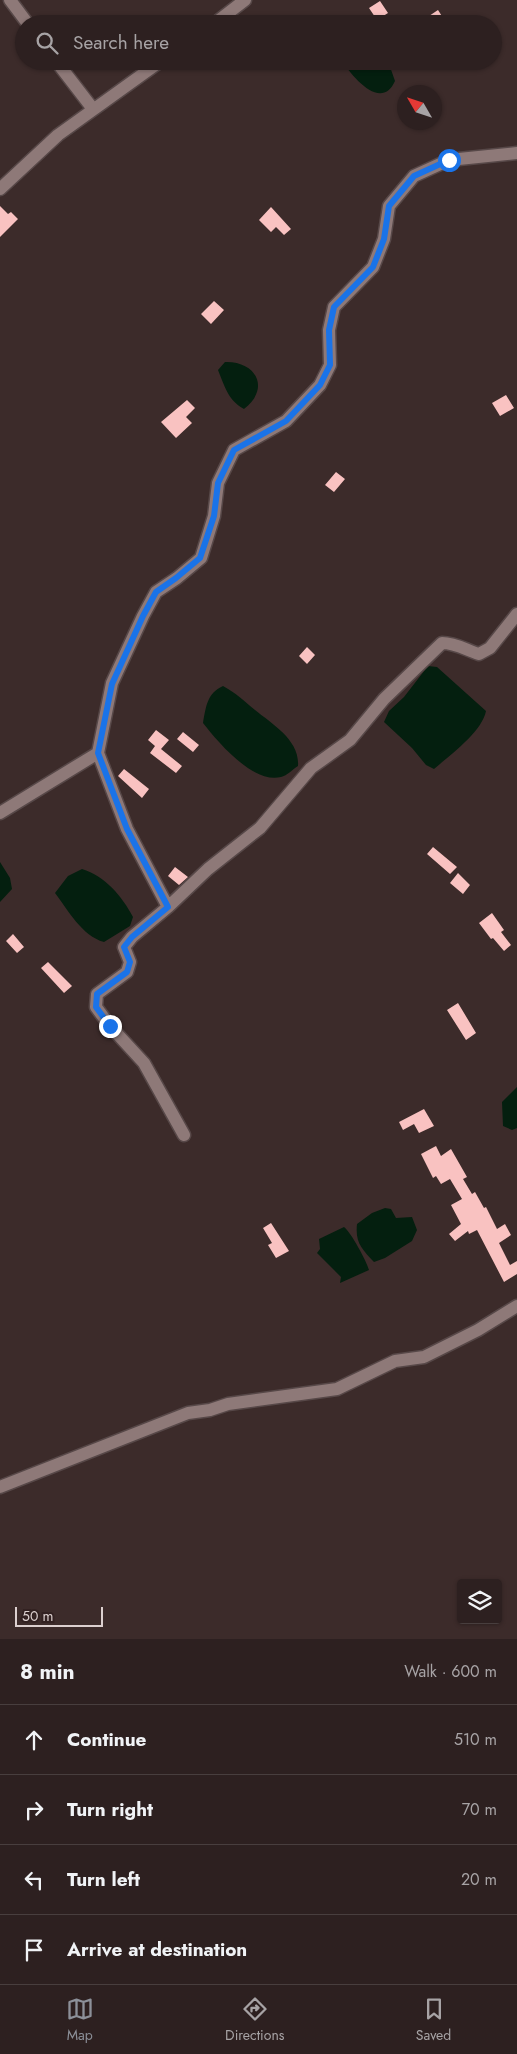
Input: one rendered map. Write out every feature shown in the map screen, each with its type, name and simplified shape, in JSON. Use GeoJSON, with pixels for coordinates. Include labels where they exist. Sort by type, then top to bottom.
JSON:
{"type":"FeatureCollection","features":[{"type":"Feature","properties":{"kind":"street"},"geometry":{"type":"LineString","coordinates":[[10,0],[21,15]]}},
{"type":"Feature","properties":{"kind":"street"},"geometry":{"type":"LineString","coordinates":[[225,15],[244,0]]}},
{"type":"Feature","properties":{"kind":"street"},"geometry":{"type":"LineString","coordinates":[[63,70],[93,109]]}},
{"type":"Feature","properties":{"kind":"street"},"geometry":{"type":"LineString","coordinates":[[0,189],[58,135],[147,70]]}},
{"type":"Feature","properties":{"kind":"street"},"geometry":{"type":"LineString","coordinates":[[168,907],[127,829],[98,753],[112,684],[143,616],[156,592],[200,558],[214,516],[218,483],[234,450],[286,421],[320,385],[330,365],[329,330],[334,307],[373,267],[384,239],[389,206],[414,176],[449,160],[517,153]]}},
{"type":"Feature","properties":{"kind":"street"},"geometry":{"type":"LineString","coordinates":[[184,1135],[144,1063],[110,1026],[96,1007],[97,994],[127,972],[130,962],[124,947],[132,937],[168,907],[208,869],[260,828],[311,768],[350,740],[384,699],[442,643],[454,643],[479,654],[490,648],[517,614]]}},
{"type":"Feature","properties":{"kind":"street"},"geometry":{"type":"LineString","coordinates":[[0,813],[98,753]]}},
{"type":"Feature","properties":{"kind":"street"},"geometry":{"type":"LineString","coordinates":[[0,1487],[188,1412],[210,1410],[228,1404],[337,1389],[395,1361],[424,1357],[478,1330],[517,1306]]}},
{"type":"Feature","properties":{"kind":"shaded area"},"geometry":{"type":"Polygon","coordinates":[[[349,70],[391,70],[395,81],[389,90],[382,93],[375,92],[359,82],[349,70]]]}},
{"type":"Feature","properties":{"kind":"shaded area"},"geometry":{"type":"Polygon","coordinates":[[[225,362],[245,366],[256,377],[257,393],[244,409],[234,402],[218,370],[225,362]]]}},
{"type":"Feature","properties":{"kind":"shaded area"},"geometry":{"type":"Polygon","coordinates":[[[428,666],[437,667],[486,711],[472,735],[434,769],[426,765],[412,748],[384,722],[389,711],[404,697],[428,666]]]}},
{"type":"Feature","properties":{"kind":"shaded area"},"geometry":{"type":"Polygon","coordinates":[[[223,686],[240,697],[284,734],[295,748],[298,766],[281,777],[270,777],[248,768],[227,750],[203,723],[206,706],[210,697],[223,686]]]}},
{"type":"Feature","properties":{"kind":"shaded area"},"geometry":{"type":"Polygon","coordinates":[[[0,862],[10,878],[12,889],[0,902],[0,862]]]}},
{"type":"Feature","properties":{"kind":"shaded area"},"geometry":{"type":"Polygon","coordinates":[[[82,869],[98,876],[112,888],[124,902],[133,917],[130,926],[104,942],[96,939],[82,928],[55,893],[68,876],[82,869]]]}},
{"type":"Feature","properties":{"kind":"shaded area"},"geometry":{"type":"Polygon","coordinates":[[[517,1087],[517,1128],[512,1130],[503,1126],[502,1102],[517,1087]]]}},
{"type":"Feature","properties":{"kind":"shaded area"},"geometry":{"type":"Polygon","coordinates":[[[385,1208],[391,1209],[396,1218],[412,1217],[417,1230],[412,1241],[385,1258],[374,1262],[358,1241],[357,1224],[372,1213],[385,1208]]]}},
{"type":"Feature","properties":{"kind":"shaded area"},"geometry":{"type":"Polygon","coordinates":[[[344,1227],[358,1247],[369,1270],[340,1283],[341,1277],[317,1253],[320,1249],[319,1239],[344,1227]]]}},
{"type":"Feature","properties":{"kind":"building"},"geometry":{"type":"Polygon","coordinates":[[[380,1],[388,13],[385,15],[374,15],[369,8],[380,1]]]}},
{"type":"Feature","properties":{"kind":"building"},"geometry":{"type":"Polygon","coordinates":[[[438,10],[441,15],[430,15],[438,10]]]}},
{"type":"Feature","properties":{"kind":"building"},"geometry":{"type":"Polygon","coordinates":[[[0,206],[8,214],[11,212],[18,219],[0,237],[0,206]]]}},
{"type":"Feature","properties":{"kind":"building"},"geometry":{"type":"Polygon","coordinates":[[[271,207],[291,229],[284,235],[276,227],[271,232],[259,220],[271,207]]]}},
{"type":"Feature","properties":{"kind":"building"},"geometry":{"type":"Polygon","coordinates":[[[214,301],[224,310],[211,324],[201,314],[214,301]]]}},
{"type":"Feature","properties":{"kind":"building"},"geometry":{"type":"Polygon","coordinates":[[[506,395],[514,408],[500,416],[492,403],[506,395]]]}},
{"type":"Feature","properties":{"kind":"building"},"geometry":{"type":"Polygon","coordinates":[[[187,400],[195,408],[186,417],[192,423],[176,438],[161,422],[187,400]]]}},
{"type":"Feature","properties":{"kind":"building"},"geometry":{"type":"Polygon","coordinates":[[[336,472],[345,479],[334,492],[325,485],[336,472]]]}},
{"type":"Feature","properties":{"kind":"building"},"geometry":{"type":"Polygon","coordinates":[[[307,647],[315,655],[307,664],[299,656],[307,647]]]}},
{"type":"Feature","properties":{"kind":"building"},"geometry":{"type":"Polygon","coordinates":[[[156,730],[169,740],[161,749],[182,766],[176,773],[150,753],[155,746],[148,740],[156,730]]]}},
{"type":"Feature","properties":{"kind":"building"},"geometry":{"type":"Polygon","coordinates":[[[183,732],[199,745],[193,752],[177,739],[183,732]]]}},
{"type":"Feature","properties":{"kind":"building"},"geometry":{"type":"Polygon","coordinates":[[[124,769],[149,789],[142,798],[118,776],[124,769]]]}},
{"type":"Feature","properties":{"kind":"building"},"geometry":{"type":"Polygon","coordinates":[[[433,847],[457,867],[450,874],[427,854],[433,847]]]}},
{"type":"Feature","properties":{"kind":"building"},"geometry":{"type":"Polygon","coordinates":[[[175,867],[188,877],[179,885],[168,876],[175,867]]]}},
{"type":"Feature","properties":{"kind":"building"},"geometry":{"type":"Polygon","coordinates":[[[458,873],[470,885],[463,894],[450,883],[458,873]]]}},
{"type":"Feature","properties":{"kind":"building"},"geometry":{"type":"Polygon","coordinates":[[[492,913],[504,930],[501,932],[511,945],[504,951],[493,938],[491,939],[479,923],[492,913]]]}},
{"type":"Feature","properties":{"kind":"building"},"geometry":{"type":"Polygon","coordinates":[[[13,934],[24,947],[17,953],[6,941],[13,934]]]}},
{"type":"Feature","properties":{"kind":"building"},"geometry":{"type":"Polygon","coordinates":[[[48,962],[72,986],[64,993],[41,968],[48,962]]]}},
{"type":"Feature","properties":{"kind":"building"},"geometry":{"type":"Polygon","coordinates":[[[458,1003],[476,1033],[466,1040],[447,1010],[458,1003]]]}},
{"type":"Feature","properties":{"kind":"building"},"geometry":{"type":"Polygon","coordinates":[[[424,1109],[434,1126],[419,1133],[414,1124],[403,1130],[399,1122],[424,1109]]]}},
{"type":"Feature","properties":{"kind":"building"},"geometry":{"type":"Polygon","coordinates":[[[436,1146],[441,1156],[451,1149],[467,1177],[463,1179],[472,1194],[475,1192],[484,1208],[486,1207],[497,1229],[505,1224],[511,1235],[499,1243],[510,1265],[517,1261],[517,1274],[504,1282],[477,1230],[469,1234],[468,1231],[455,1241],[449,1234],[461,1224],[451,1205],[462,1199],[450,1179],[441,1184],[436,1176],[433,1178],[421,1154],[436,1146]]]}},
{"type":"Feature","properties":{"kind":"building"},"geometry":{"type":"Polygon","coordinates":[[[271,1223],[289,1251],[276,1258],[268,1245],[272,1243],[263,1228],[271,1223]]]}},
{"type":"Feature","properties":{"kind":"route"},"geometry":{"type":"LineString","coordinates":[[110,1026],[96,1007],[97,994],[127,972],[130,962],[124,947],[132,937],[168,907],[127,829],[98,753],[112,684],[156,592],[200,558],[214,516],[218,483],[234,450],[286,421],[296,408],[320,385],[330,365],[329,330],[334,307],[373,267],[384,239],[389,206],[414,176],[449,160]]}}]}
